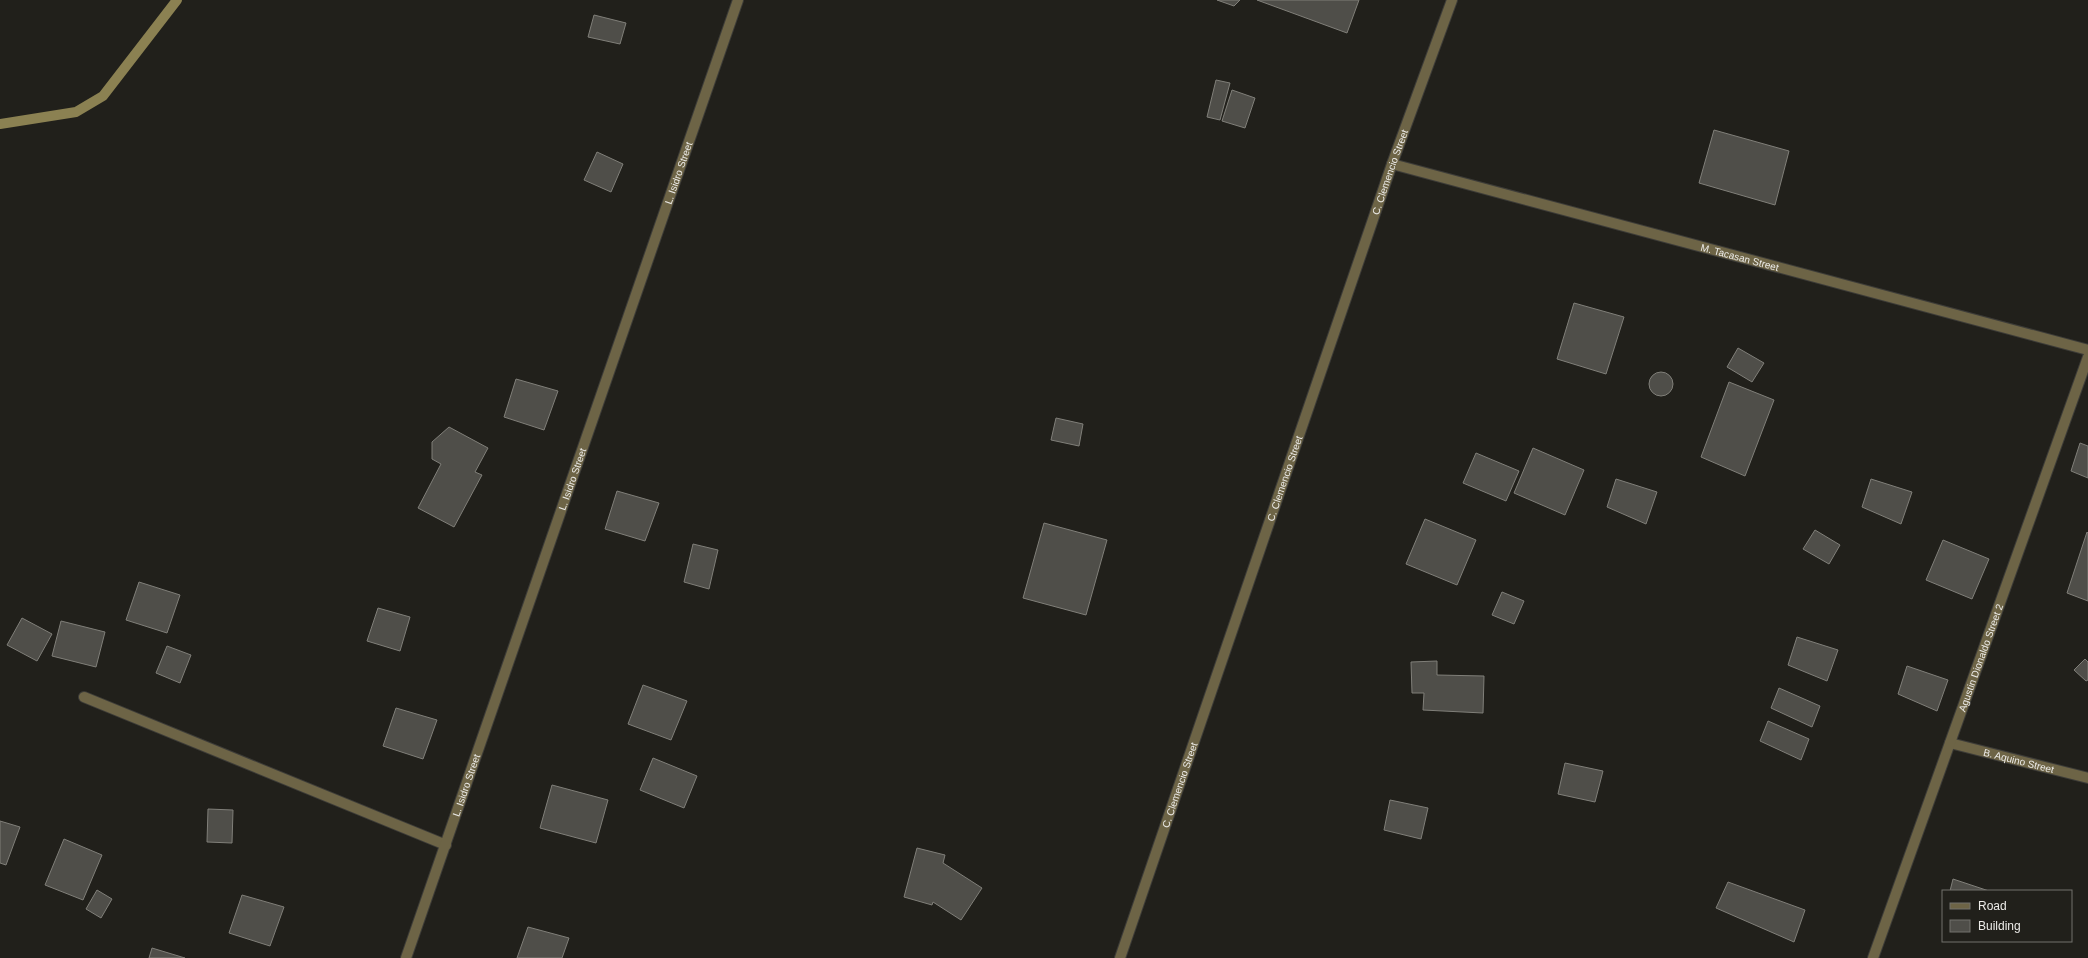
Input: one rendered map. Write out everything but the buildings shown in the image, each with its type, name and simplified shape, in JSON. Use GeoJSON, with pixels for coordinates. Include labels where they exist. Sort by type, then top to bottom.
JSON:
{"type":"FeatureCollection","features":[{"type":"Feature","properties":{"kind":"street","name":"L. Isidro Street"},"geometry":{"type":"LineString","coordinates":[[406,958],[738,0]]}},
{"type":"Feature","properties":{"kind":"street","name":"C. Clemencio Street"},"geometry":{"type":"LineString","coordinates":[[1120,958],[1392,164],[1452,0]]}},
{"type":"Feature","properties":{"kind":"street","name":"M. Tacasan Street"},"geometry":{"type":"LineString","coordinates":[[1392,164],[2088,350]]}},
{"type":"Feature","properties":{"kind":"street","name":"Agustin Dionaldo Street 2"},"geometry":{"type":"LineString","coordinates":[[1873,958],[2088,357]]}},
{"type":"Feature","properties":{"kind":"street"},"geometry":{"type":"LineString","coordinates":[[84,697],[446,845]]}},
{"type":"Feature","properties":{"kind":"street","name":"B. Aquino Street"},"geometry":{"type":"LineString","coordinates":[[1950,743],[2088,778]]}},
{"type":"Feature","properties":{"kind":"waterway"},"geometry":{"type":"LineString","coordinates":[[0,124],[76,112],[103,96],[177,0]]}}]}
